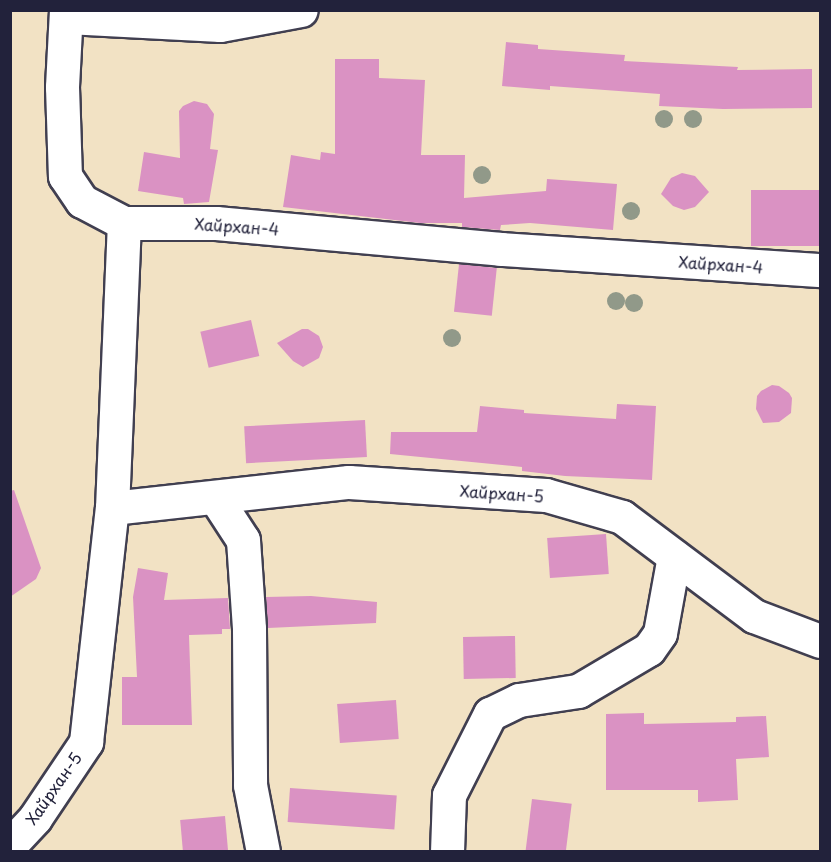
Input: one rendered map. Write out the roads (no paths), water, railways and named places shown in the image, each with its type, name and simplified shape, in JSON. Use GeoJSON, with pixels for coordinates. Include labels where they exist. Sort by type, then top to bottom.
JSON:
{"type":"FeatureCollection","features":[{"type":"Feature","properties":{"kind":"street","name":"Хайрхан-4"},"geometry":{"type":"LineString","coordinates":[[301,10],[220,26],[67,14],[62,87],[65,176],[82,201],[124,223],[216,223],[501,249],[820,270]]}},
{"type":"Feature","properties":{"kind":"street"},"geometry":{"type":"LineString","coordinates":[[112,508],[124,223]]}},
{"type":"Feature","properties":{"kind":"street","name":"Хайрхан-5"},"geometry":{"type":"LineString","coordinates":[[10,845],[35,818],[86,742],[112,508],[349,482],[546,495],[622,517],[754,616],[820,641]]}},
{"type":"Feature","properties":{"kind":"street"},"geometry":{"type":"LineString","coordinates":[[215,497],[243,540],[249,629],[250,785],[263,852]]}},
{"type":"Feature","properties":{"kind":"street"},"geometry":{"type":"LineString","coordinates":[[447,852],[449,795],[490,714],[519,700],[578,692],[649,649],[660,633],[674,556]]}}]}
